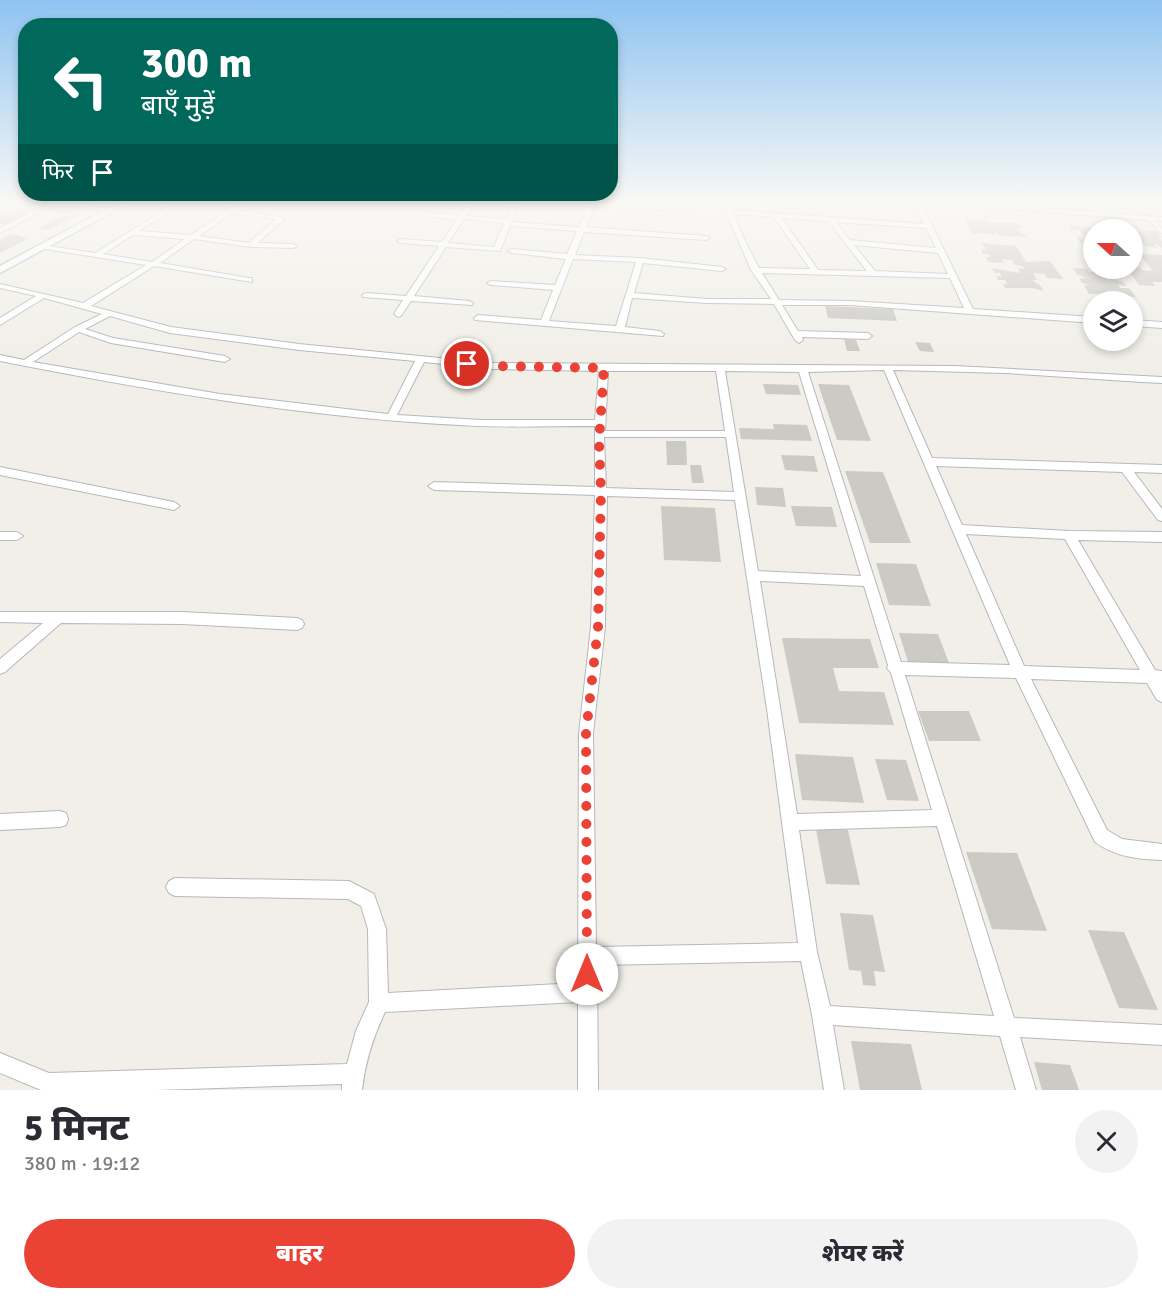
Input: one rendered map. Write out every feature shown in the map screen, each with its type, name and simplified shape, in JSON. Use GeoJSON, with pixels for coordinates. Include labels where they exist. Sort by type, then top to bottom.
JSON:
{"type":"FeatureCollection","features":[{"type":"Feature","properties":{"kind":"main road"},"geometry":{"type":"LineString","coordinates":[[0,269],[26,254]]}},
{"type":"Feature","properties":{"kind":"main road"},"geometry":{"type":"LineString","coordinates":[[0,269],[31,254]]}},
{"type":"Feature","properties":{"kind":"street"},"geometry":{"type":"LineString","coordinates":[[89,254],[249,280]]}},
{"type":"Feature","properties":{"kind":"street"},"geometry":{"type":"LineString","coordinates":[[83,307],[168,254]]}},
{"type":"Feature","properties":{"kind":"street"},"geometry":{"type":"LineString","coordinates":[[399,314],[437,254]]}},
{"type":"Feature","properties":{"kind":"street"},"geometry":{"type":"LineString","coordinates":[[540,254],[640,260],[722,269]]}},
{"type":"Feature","properties":{"kind":"street"},"geometry":{"type":"LineString","coordinates":[[544,324],[571,254]]}},
{"type":"Feature","properties":{"kind":"street"},"geometry":{"type":"LineString","coordinates":[[747,254],[797,337],[868,336]]}},
{"type":"Feature","properties":{"kind":"street"},"geometry":{"type":"LineString","coordinates":[[803,254],[816,272]]}},
{"type":"Feature","properties":{"kind":"street"},"geometry":{"type":"LineString","coordinates":[[857,254],[873,274]]}},
{"type":"Feature","properties":{"kind":"street"},"geometry":{"type":"LineString","coordinates":[[941,254],[970,312]]}},
{"type":"Feature","properties":{"kind":"street"},"geometry":{"type":"LineString","coordinates":[[620,329],[640,260]]}},
{"type":"Feature","properties":{"kind":"street"},"geometry":{"type":"LineString","coordinates":[[755,270],[952,276]]}},
{"type":"Feature","properties":{"kind":"street"},"geometry":{"type":"LineString","coordinates":[[490,283],[559,288]]}},
{"type":"Feature","properties":{"kind":"street"},"geometry":{"type":"LineString","coordinates":[[0,286],[43,295],[170,330],[490,366],[803,369],[887,367],[1007,370],[1124,380],[1162,380]]}},
{"type":"Feature","properties":{"kind":"street"},"geometry":{"type":"LineString","coordinates":[[0,322],[43,295]]}},
{"type":"Feature","properties":{"kind":"street"},"geometry":{"type":"LineString","coordinates":[[366,295],[469,303]]}},
{"type":"Feature","properties":{"kind":"street"},"geometry":{"type":"LineString","coordinates":[[629,295],[706,301],[850,303],[1083,319]]}},
{"type":"Feature","properties":{"kind":"street"},"geometry":{"type":"LineString","coordinates":[[25,363],[78,329],[108,314]]}},
{"type":"Feature","properties":{"kind":"street"},"geometry":{"type":"LineString","coordinates":[[478,318],[660,334]]}},
{"type":"Feature","properties":{"kind":"street"},"geometry":{"type":"LineString","coordinates":[[1143,324],[1162,325]]}},
{"type":"Feature","properties":{"kind":"street"},"geometry":{"type":"LineString","coordinates":[[78,329],[111,340],[225,359]]}},
{"type":"Feature","properties":{"kind":"street"},"geometry":{"type":"LineString","coordinates":[[0,358],[257,404],[443,422],[731,434]]}},
{"type":"Feature","properties":{"kind":"street"},"geometry":{"type":"LineString","coordinates":[[390,417],[421,359]]}},
{"type":"Feature","properties":{"kind":"street"},"geometry":{"type":"LineString","coordinates":[[0,367],[11,360]]}},
{"type":"Feature","properties":{"kind":"street"},"geometry":{"type":"LineString","coordinates":[[887,367],[1020,672],[1101,836],[1110,843],[1127,850],[1162,852]]}},
{"type":"Feature","properties":{"kind":"street"},"geometry":{"type":"LineString","coordinates":[[588,1090],[586,733],[598,627],[600,429],[604,368]]}},
{"type":"Feature","properties":{"kind":"street"},"geometry":{"type":"LineString","coordinates":[[720,368],[808,952],[822,1015],[834,1090]]}},
{"type":"Feature","properties":{"kind":"street"},"geometry":{"type":"LineString","coordinates":[[803,369],[894,668],[945,818],[1026,1090]]}},
{"type":"Feature","properties":{"kind":"street"},"geometry":{"type":"LineString","coordinates":[[928,462],[1162,469]]}},
{"type":"Feature","properties":{"kind":"street"},"geometry":{"type":"LineString","coordinates":[[1125,468],[1162,517]]}},
{"type":"Feature","properties":{"kind":"street"},"geometry":{"type":"LineString","coordinates":[[0,471],[174,506]]}},
{"type":"Feature","properties":{"kind":"street"},"geometry":{"type":"LineString","coordinates":[[434,486],[741,496]]}},
{"type":"Feature","properties":{"kind":"street"},"geometry":{"type":"LineString","coordinates":[[958,530],[1162,537]]}},
{"type":"Feature","properties":{"kind":"street"},"geometry":{"type":"LineString","coordinates":[[1069,535],[1157,677],[1162,695]]}},
{"type":"Feature","properties":{"kind":"street"},"geometry":{"type":"LineString","coordinates":[[0,536],[17,537]]}},
{"type":"Feature","properties":{"kind":"street"},"geometry":{"type":"LineString","coordinates":[[753,576],[868,581]]}},
{"type":"Feature","properties":{"kind":"street"},"geometry":{"type":"LineString","coordinates":[[0,617],[182,618],[297,624]]}},
{"type":"Feature","properties":{"kind":"street"},"geometry":{"type":"LineString","coordinates":[[0,668],[59,617]]}},
{"type":"Feature","properties":{"kind":"street"},"geometry":{"type":"LineString","coordinates":[[894,668],[1157,677]]}},
{"type":"Feature","properties":{"kind":"street"},"geometry":{"type":"LineString","coordinates":[[790,822],[945,818]]}},
{"type":"Feature","properties":{"kind":"street"},"geometry":{"type":"LineString","coordinates":[[0,822],[60,819]]}},
{"type":"Feature","properties":{"kind":"street"},"geometry":{"type":"LineString","coordinates":[[0,1063],[49,1083],[353,1082],[366,1031],[380,1003],[377,928],[368,900],[349,890],[175,887]]}},
{"type":"Feature","properties":{"kind":"street"},"geometry":{"type":"LineString","coordinates":[[588,956],[808,952]]}},
{"type":"Feature","properties":{"kind":"street"},"geometry":{"type":"LineString","coordinates":[[380,1003],[587,992]]}},
{"type":"Feature","properties":{"kind":"street"},"geometry":{"type":"LineString","coordinates":[[822,1015],[1162,1035]]}},
{"type":"Feature","properties":{"kind":"building"},"geometry":{"type":"Polygon","coordinates":[[[983,254],[1021,254],[1026,262],[1050,261],[1063,279],[1047,278],[1045,274],[1033,273],[1037,280],[1033,280],[1044,291],[1032,288],[1005,288],[1003,284],[1007,284],[1005,280],[998,280],[996,276],[1002,277],[1000,273],[995,273],[992,268],[1020,273],[1018,268],[1024,269],[1023,266],[1015,265],[1012,260],[1002,259],[1004,263],[988,262],[986,257],[990,257],[989,254],[983,254]]]}},
{"type":"Feature","properties":{"kind":"building"},"geometry":{"type":"Polygon","coordinates":[[[1143,254],[1162,255],[1162,282],[1152,282],[1155,286],[1139,285],[1134,279],[1143,279],[1143,270],[1153,271],[1143,259],[1143,254]]]}},
{"type":"Feature","properties":{"kind":"building"},"geometry":{"type":"Polygon","coordinates":[[[1073,268],[1083,269],[1083,276],[1077,275],[1073,268]]]}},
{"type":"Feature","properties":{"kind":"building"},"geometry":{"type":"Polygon","coordinates":[[[1079,278],[1114,279],[1123,282],[1126,286],[1118,285],[1120,288],[1129,288],[1131,291],[1087,291],[1084,285],[1092,286],[1082,283],[1079,278]]]}},
{"type":"Feature","properties":{"kind":"building"},"geometry":{"type":"Polygon","coordinates":[[[825,306],[893,309],[897,321],[828,318],[825,306]]]}},
{"type":"Feature","properties":{"kind":"building"},"geometry":{"type":"Polygon","coordinates":[[[844,339],[856,340],[860,351],[847,351],[844,339]]]}},
{"type":"Feature","properties":{"kind":"building"},"geometry":{"type":"Polygon","coordinates":[[[915,342],[930,343],[934,352],[920,351],[915,342]]]}},
{"type":"Feature","properties":{"kind":"building"},"geometry":{"type":"Polygon","coordinates":[[[763,384],[798,385],[801,395],[766,394],[763,384]]]}},
{"type":"Feature","properties":{"kind":"building"},"geometry":{"type":"Polygon","coordinates":[[[818,384],[849,385],[871,441],[837,440],[818,384]]]}},
{"type":"Feature","properties":{"kind":"building"},"geometry":{"type":"Polygon","coordinates":[[[773,424],[807,425],[812,441],[741,439],[739,428],[774,429],[773,424]]]}},
{"type":"Feature","properties":{"kind":"building"},"geometry":{"type":"Polygon","coordinates":[[[666,441],[686,441],[687,465],[667,465],[666,441]]]}},
{"type":"Feature","properties":{"kind":"building"},"geometry":{"type":"Polygon","coordinates":[[[781,455],[814,456],[818,472],[785,470],[781,455]]]}},
{"type":"Feature","properties":{"kind":"building"},"geometry":{"type":"Polygon","coordinates":[[[690,465],[701,465],[704,483],[692,483],[690,465]]]}},
{"type":"Feature","properties":{"kind":"building"},"geometry":{"type":"Polygon","coordinates":[[[845,471],[883,472],[911,543],[870,543],[845,471]]]}},
{"type":"Feature","properties":{"kind":"building"},"geometry":{"type":"Polygon","coordinates":[[[755,487],[783,488],[786,507],[757,505],[755,487]]]}},
{"type":"Feature","properties":{"kind":"building"},"geometry":{"type":"Polygon","coordinates":[[[661,506],[715,508],[721,562],[664,560],[661,506]]]}},
{"type":"Feature","properties":{"kind":"building"},"geometry":{"type":"Polygon","coordinates":[[[791,506],[832,507],[837,527],[796,526],[791,506]]]}},
{"type":"Feature","properties":{"kind":"building"},"geometry":{"type":"Polygon","coordinates":[[[876,563],[916,564],[931,606],[889,605],[876,563]]]}},
{"type":"Feature","properties":{"kind":"building"},"geometry":{"type":"Polygon","coordinates":[[[899,633],[938,634],[949,663],[908,662],[899,633]]]}},
{"type":"Feature","properties":{"kind":"building"},"geometry":{"type":"Polygon","coordinates":[[[782,638],[870,639],[879,668],[833,668],[839,691],[884,692],[894,725],[799,723],[782,638]]]}},
{"type":"Feature","properties":{"kind":"building"},"geometry":{"type":"Polygon","coordinates":[[[918,711],[969,711],[981,741],[929,741],[918,711]]]}},
{"type":"Feature","properties":{"kind":"building"},"geometry":{"type":"Polygon","coordinates":[[[795,754],[853,757],[864,803],[802,800],[795,754]]]}},
{"type":"Feature","properties":{"kind":"building"},"geometry":{"type":"Polygon","coordinates":[[[875,759],[906,760],[919,801],[887,800],[875,759]]]}},
{"type":"Feature","properties":{"kind":"building"},"geometry":{"type":"Polygon","coordinates":[[[816,829],[848,830],[860,885],[826,884],[816,829]]]}},
{"type":"Feature","properties":{"kind":"building"},"geometry":{"type":"Polygon","coordinates":[[[966,852],[1017,853],[1047,931],[992,929],[966,852]]]}},
{"type":"Feature","properties":{"kind":"building"},"geometry":{"type":"Polygon","coordinates":[[[840,913],[873,915],[885,972],[874,971],[876,986],[863,985],[861,971],[849,970],[840,913]]]}},
{"type":"Feature","properties":{"kind":"building"},"geometry":{"type":"Polygon","coordinates":[[[1088,930],[1124,932],[1158,1010],[1119,1008],[1088,930]]]}},
{"type":"Feature","properties":{"kind":"building"},"geometry":{"type":"Polygon","coordinates":[[[851,1041],[911,1044],[922,1090],[860,1090],[851,1041]]]}},
{"type":"Feature","properties":{"kind":"building"},"geometry":{"type":"Polygon","coordinates":[[[1034,1062],[1070,1065],[1079,1090],[1042,1090],[1034,1062]]]}},
{"type":"Feature","properties":{"kind":"route"},"geometry":{"type":"LineString","coordinates":[[467,364],[604,368],[599,442],[601,491],[598,627],[586,733],[587,974]]}}]}
